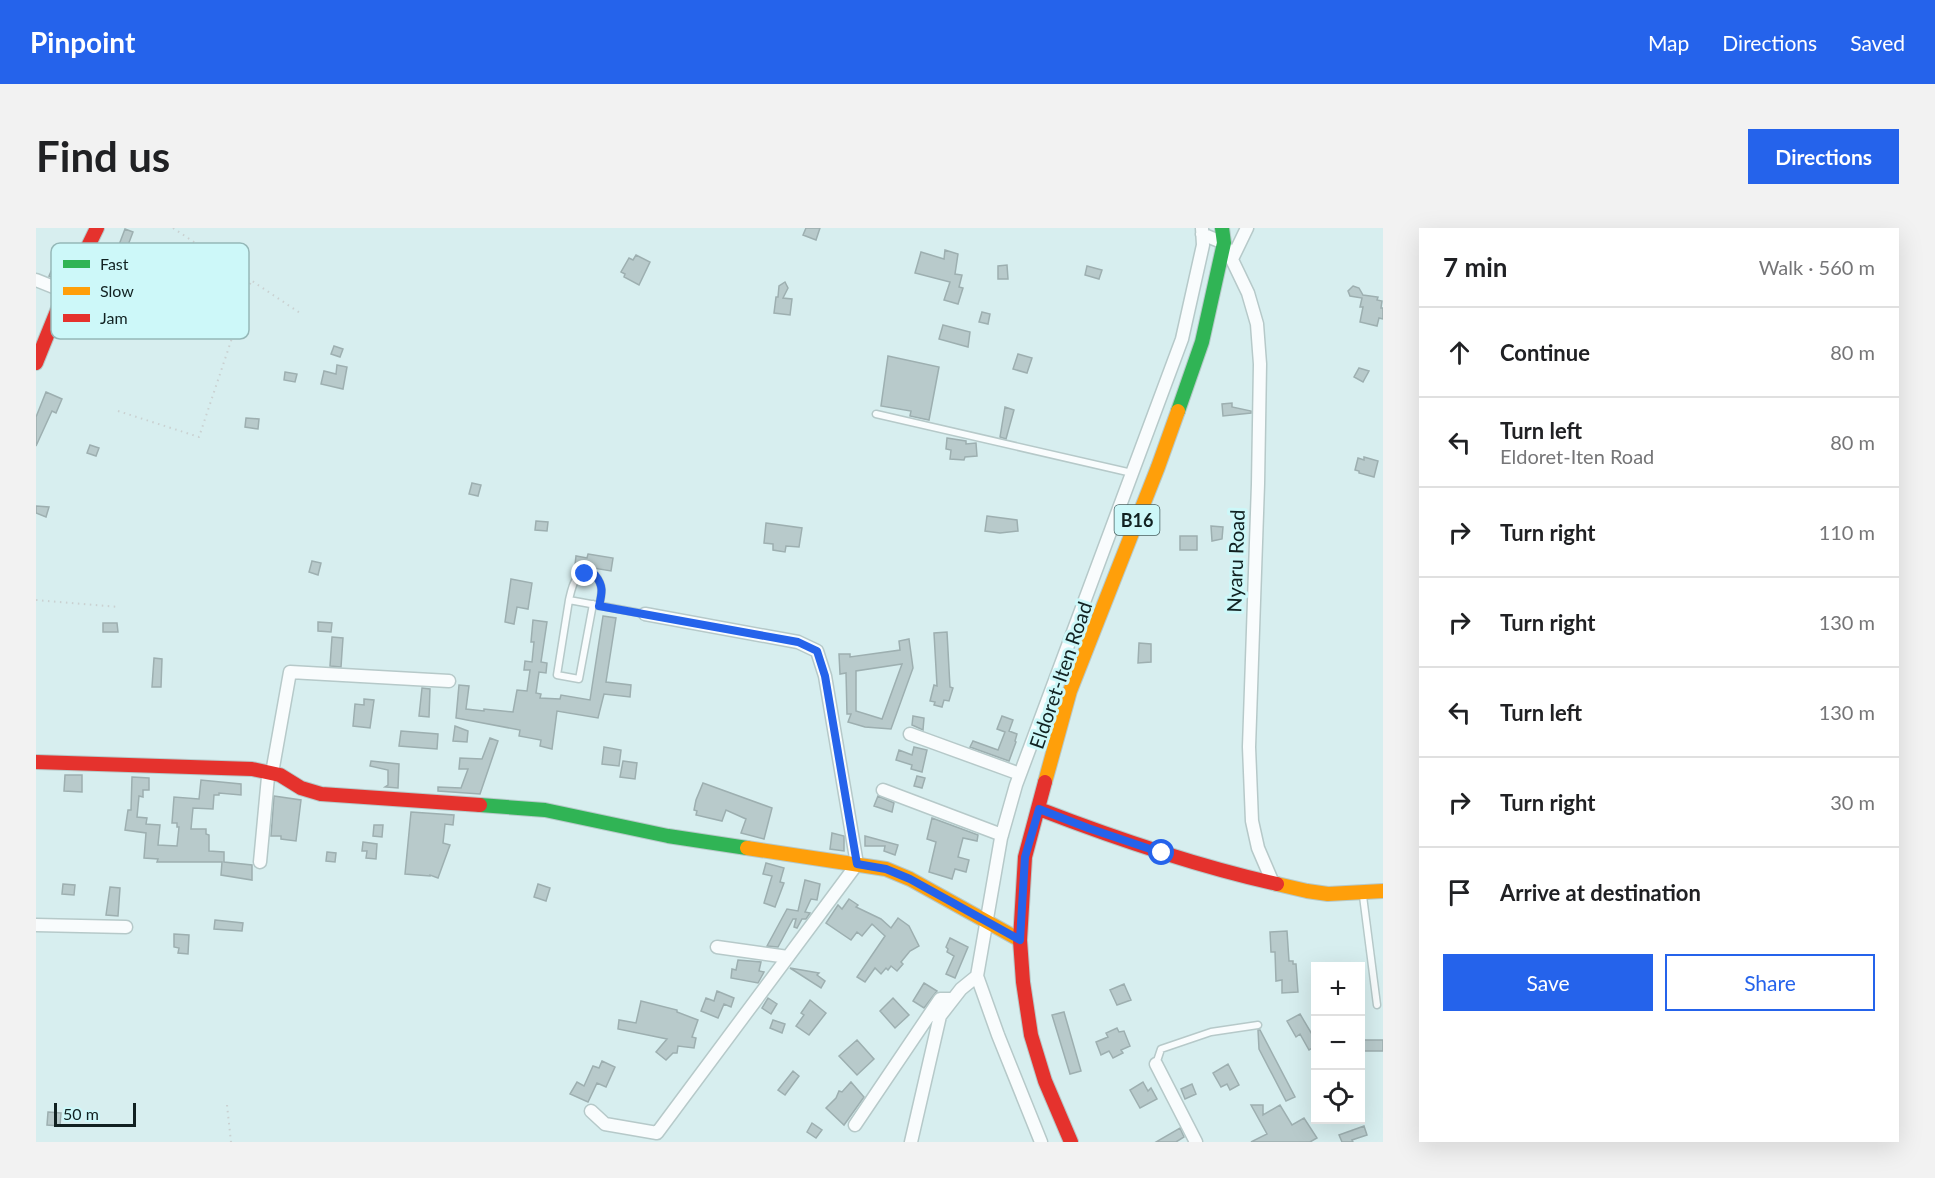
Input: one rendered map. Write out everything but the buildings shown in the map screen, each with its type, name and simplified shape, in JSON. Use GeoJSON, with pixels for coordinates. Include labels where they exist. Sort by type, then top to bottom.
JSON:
{"type":"FeatureCollection","features":[{"type":"Feature","properties":{"kind":"main road"},"geometry":{"type":"LineString","coordinates":[[90,243],[97,228]]}},
{"type":"Feature","properties":{"kind":"main road","name":"Eldoret-Iten Road"},"geometry":{"type":"LineString","coordinates":[[1071,1142],[1045,1081],[1031,1035],[1023,982],[1020,940],[1025,857],[1070,691],[1153,479],[1202,342],[1224,243],[1222,228]]}},
{"type":"Feature","properties":{"kind":"main road"},"geometry":{"type":"LineString","coordinates":[[36,363],[51,328]]}},
{"type":"Feature","properties":{"kind":"main road"},"geometry":{"type":"LineString","coordinates":[[36,762],[252,769],[272,773],[301,788],[321,794],[545,810],[668,836],[886,869],[910,879],[1020,940]]}},
{"type":"Feature","properties":{"kind":"main road"},"geometry":{"type":"LineString","coordinates":[[1039,809],[1162,853],[1280,885],[1310,892],[1335,894],[1383,891]]}},
{"type":"Feature","properties":{"kind":"street"},"geometry":{"type":"LineString","coordinates":[[1232,259],[1246,229]]}},
{"type":"Feature","properties":{"kind":"street"},"geometry":{"type":"LineString","coordinates":[[1202,231],[1224,243]]}},
{"type":"Feature","properties":{"kind":"street"},"geometry":{"type":"LineString","coordinates":[[1041,1142],[977,976],[1002,835],[1020,774],[1182,339],[1203,245],[1202,231]]}},
{"type":"Feature","properties":{"kind":"street","name":"Nyaru Road"},"geometry":{"type":"LineString","coordinates":[[1224,243],[1248,293],[1257,324],[1259,344],[1258,472],[1249,747],[1252,821],[1258,848],[1280,885]]}},
{"type":"Feature","properties":{"kind":"street"},"geometry":{"type":"LineString","coordinates":[[36,280],[51,286]]}},
{"type":"Feature","properties":{"kind":"street"},"geometry":{"type":"LineString","coordinates":[[1132,473],[1153,479]]}},
{"type":"Feature","properties":{"kind":"street"},"geometry":{"type":"LineString","coordinates":[[591,1111],[605,1124],[657,1133],[857,864],[825,676],[817,651],[798,642],[645,614]]}},
{"type":"Feature","properties":{"kind":"street"},"geometry":{"type":"LineString","coordinates":[[260,862],[268,777],[272,773],[290,672],[448,681]]}},
{"type":"Feature","properties":{"kind":"street"},"geometry":{"type":"LineString","coordinates":[[910,734],[1020,774]]}},
{"type":"Feature","properties":{"kind":"street"},"geometry":{"type":"LineString","coordinates":[[883,790],[1002,835]]}},
{"type":"Feature","properties":{"kind":"street"},"geometry":{"type":"LineString","coordinates":[[36,925],[126,927]]}},
{"type":"Feature","properties":{"kind":"street"},"geometry":{"type":"LineString","coordinates":[[717,947],[788,957]]}},
{"type":"Feature","properties":{"kind":"street"},"geometry":{"type":"LineString","coordinates":[[911,1142],[940,1016],[952,999],[977,976]]}},
{"type":"Feature","properties":{"kind":"street"},"geometry":{"type":"LineString","coordinates":[[855,1125],[940,999],[952,999]]}},
{"type":"Feature","properties":{"kind":"street"},"geometry":{"type":"LineString","coordinates":[[1156,1064],[1196,1142]]}},
{"type":"Feature","properties":{"kind":"lane"},"geometry":{"type":"LineString","coordinates":[[876,414],[1132,473]]}},
{"type":"Feature","properties":{"kind":"lane"},"geometry":{"type":"LineString","coordinates":[[585,574],[595,575],[602,589],[596,605],[579,679],[557,675],[569,600],[572,584],[578,577],[585,574]]}},
{"type":"Feature","properties":{"kind":"lane"},"geometry":{"type":"LineString","coordinates":[[569,600],[645,614]]}},
{"type":"Feature","properties":{"kind":"lane"},"geometry":{"type":"LineString","coordinates":[[1363,892],[1377,1005]]}},
{"type":"Feature","properties":{"kind":"lane"},"geometry":{"type":"LineString","coordinates":[[1156,1064],[1161,1049],[1211,1032],[1258,1025]]}},
{"type":"Feature","properties":{"kind":"path"},"geometry":{"type":"LineString","coordinates":[[173,228],[195,243]]}},
{"type":"Feature","properties":{"kind":"path"},"geometry":{"type":"LineString","coordinates":[[249,287],[251,281],[300,313]]}},
{"type":"Feature","properties":{"kind":"path"},"geometry":{"type":"LineString","coordinates":[[117,411],[199,436],[232,339]]}},
{"type":"Feature","properties":{"kind":"path"},"geometry":{"type":"LineString","coordinates":[[36,600],[119,607]]}},
{"type":"Feature","properties":{"kind":"path"},"geometry":{"type":"LineString","coordinates":[[227,1105],[231,1142]]}},
{"type":"Feature","properties":{"kind":"traffic: fast"},"geometry":{"type":"LineString","coordinates":[[1178,411],[1202,342],[1224,243],[1222,228]]}},
{"type":"Feature","properties":{"kind":"traffic: fast"},"geometry":{"type":"LineString","coordinates":[[480,805],[545,810],[668,836],[747,848]]}},
{"type":"Feature","properties":{"kind":"traffic: slow"},"geometry":{"type":"LineString","coordinates":[[1045,782],[1070,691],[1178,411]]}},
{"type":"Feature","properties":{"kind":"traffic: slow"},"geometry":{"type":"LineString","coordinates":[[747,848],[886,869],[910,879],[1020,940]]}},
{"type":"Feature","properties":{"kind":"traffic: slow"},"geometry":{"type":"LineString","coordinates":[[1277,884],[1328,894],[1383,891]]}},
{"type":"Feature","properties":{"kind":"traffic: jam"},"geometry":{"type":"LineString","coordinates":[[90,243],[97,228]]}},
{"type":"Feature","properties":{"kind":"traffic: jam"},"geometry":{"type":"LineString","coordinates":[[36,363],[51,326]]}},
{"type":"Feature","properties":{"kind":"traffic: jam"},"geometry":{"type":"LineString","coordinates":[[36,762],[252,769],[280,775],[301,788],[321,794],[480,805]]}},
{"type":"Feature","properties":{"kind":"traffic: jam"},"geometry":{"type":"LineString","coordinates":[[1045,782],[1025,857],[1020,940],[1023,982],[1031,1035],[1045,1081],[1071,1142]]}},
{"type":"Feature","properties":{"kind":"traffic: jam"},"geometry":{"type":"LineString","coordinates":[[1039,809],[1157,851],[1277,884]]}},
{"type":"Feature","properties":{"kind":"route"},"geometry":{"type":"LineString","coordinates":[[585,574],[595,575],[600,582],[602,589],[599,606],[798,642],[817,651],[825,676],[857,864],[886,869],[910,879],[1020,940],[1025,857],[1039,809],[1162,853]]}}]}
